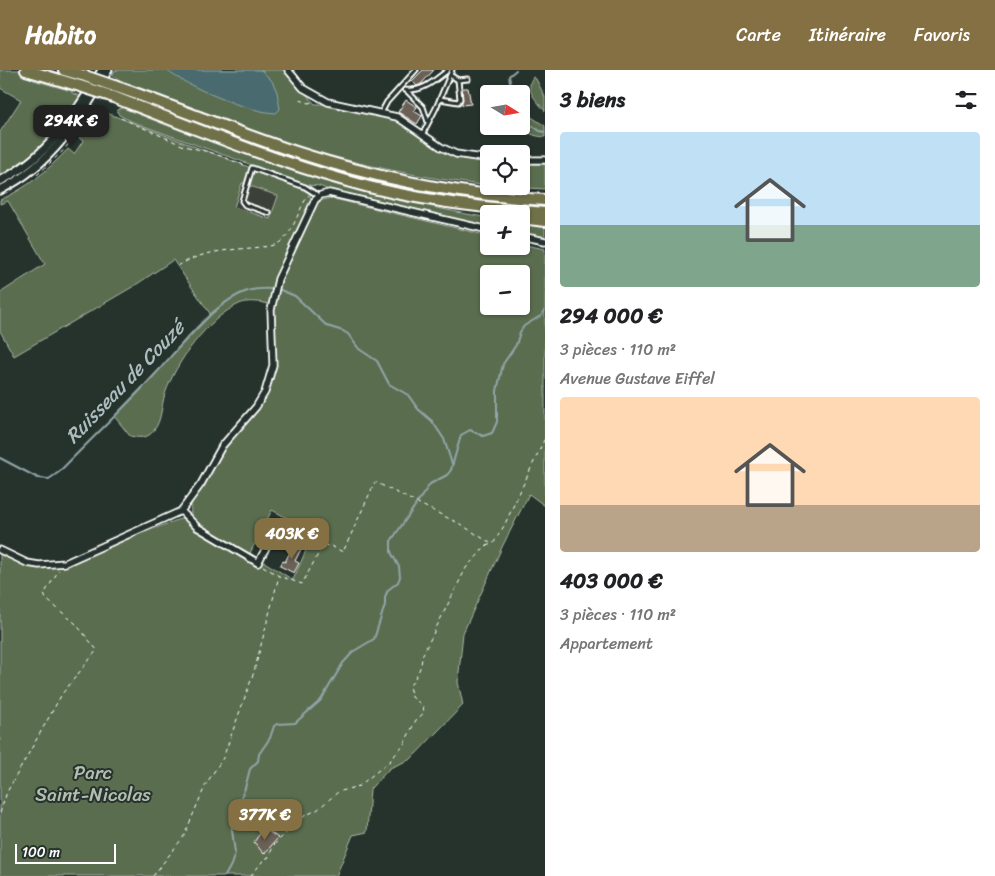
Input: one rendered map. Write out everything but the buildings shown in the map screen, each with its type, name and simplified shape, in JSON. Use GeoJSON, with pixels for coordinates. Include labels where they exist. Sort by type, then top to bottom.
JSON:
{"type":"FeatureCollection","features":[{"type":"Feature","properties":{"kind":"highway"},"geometry":{"type":"LineString","coordinates":[[26,70],[83,81],[308,156],[419,184],[480,194]]}},
{"type":"Feature","properties":{"kind":"highway"},"geometry":{"type":"LineString","coordinates":[[64,70],[83,81]]}},
{"type":"Feature","properties":{"kind":"highway"},"geometry":{"type":"LineString","coordinates":[[111,90],[233,144],[348,182],[419,197],[480,207]]}},
{"type":"Feature","properties":{"kind":"highway"},"geometry":{"type":"LineString","coordinates":[[530,192],[545,193]]}},
{"type":"Feature","properties":{"kind":"highway"},"geometry":{"type":"LineString","coordinates":[[488,195],[545,200]]}},
{"type":"Feature","properties":{"kind":"highway"},"geometry":{"type":"LineString","coordinates":[[530,212],[545,213]]}},
{"type":"Feature","properties":{"kind":"highway"},"geometry":{"type":"LineString","coordinates":[[530,219],[545,221]]}},
{"type":"Feature","properties":{"kind":"street"},"geometry":{"type":"LineString","coordinates":[[0,181],[32,160],[52,143],[74,116],[102,70]]}},
{"type":"Feature","properties":{"kind":"street"},"geometry":{"type":"LineString","coordinates":[[0,190],[25,176],[58,147],[81,116],[108,70]]}},
{"type":"Feature","properties":{"kind":"street"},"geometry":{"type":"LineString","coordinates":[[288,70],[303,88],[328,102],[397,117],[456,154],[480,158]]}},
{"type":"Feature","properties":{"kind":"street"},"geometry":{"type":"LineString","coordinates":[[530,160],[545,160]]}},
{"type":"Feature","properties":{"kind":"street"},"geometry":{"type":"LineString","coordinates":[[0,550],[27,563],[39,565],[65,563],[181,511],[201,484],[222,446],[256,408],[268,385],[274,354],[270,316],[274,293],[281,273],[313,203],[319,196],[329,193],[480,228]]}},
{"type":"Feature","properties":{"kind":"street"},"geometry":{"type":"LineString","coordinates":[[530,238],[545,241]]}},
{"type":"Feature","properties":{"kind":"street"},"geometry":{"type":"LineString","coordinates":[[181,511],[197,527],[258,563],[269,542]]}},
{"type":"Feature","properties":{"kind":"lane"},"geometry":{"type":"LineString","coordinates":[[381,113],[382,108],[416,70]]}},
{"type":"Feature","properties":{"kind":"lane"},"geometry":{"type":"LineString","coordinates":[[405,90],[425,87],[450,70]]}},
{"type":"Feature","properties":{"kind":"lane"},"geometry":{"type":"LineString","coordinates":[[423,133],[440,99],[450,75],[450,70]]}},
{"type":"Feature","properties":{"kind":"lane"},"geometry":{"type":"LineString","coordinates":[[450,75],[458,80],[468,79]]}},
{"type":"Feature","properties":{"kind":"lane"},"geometry":{"type":"LineString","coordinates":[[440,99],[458,102],[460,99],[458,80]]}},
{"type":"Feature","properties":{"kind":"lane"},"geometry":{"type":"LineString","coordinates":[[402,86],[423,107],[427,117],[427,125]]}},
{"type":"Feature","properties":{"kind":"lane"},"geometry":{"type":"LineString","coordinates":[[269,213],[245,205],[242,201],[252,168],[314,191],[319,196]]}},
{"type":"Feature","properties":{"kind":"path"},"geometry":{"type":"LineString","coordinates":[[300,100],[313,103],[318,97]]}},
{"type":"Feature","properties":{"kind":"path"},"geometry":{"type":"LineString","coordinates":[[121,118],[184,146],[213,153],[252,168]]}},
{"type":"Feature","properties":{"kind":"path"},"geometry":{"type":"LineString","coordinates":[[178,266],[190,259],[209,253],[272,246],[280,243],[290,230],[305,200],[314,191]]}},
{"type":"Feature","properties":{"kind":"path"},"geometry":{"type":"LineString","coordinates":[[251,876],[265,858],[268,858],[274,846],[287,832],[298,825],[304,816],[317,810],[338,792],[359,786],[390,761],[404,744],[416,720],[424,713],[423,706],[412,697],[409,686],[422,663],[422,656],[466,568],[472,560],[478,558],[485,546],[492,544],[504,526],[545,438]]}},
{"type":"Feature","properties":{"kind":"path"},"geometry":{"type":"LineString","coordinates":[[258,563],[279,576],[302,584],[324,545],[343,552],[375,482],[460,524],[492,544]]}},
{"type":"Feature","properties":{"kind":"path"},"geometry":{"type":"LineString","coordinates":[[0,813],[7,792],[62,694],[97,650],[75,622],[46,599],[44,594],[65,563]]}},
{"type":"Feature","properties":{"kind":"path"},"geometry":{"type":"LineString","coordinates":[[153,876],[184,836],[206,784],[223,758],[254,672],[279,576]]}},
{"type":"Feature","properties":{"kind":"shaded area"},"geometry":{"type":"Polygon","coordinates":[[[242,183],[278,196],[270,219],[233,207],[242,183]]]}},
{"type":"Feature","properties":{"kind":"green space"},"geometry":{"type":"Polygon","coordinates":[[[0,70],[38,70],[33,80],[72,91],[72,93],[81,96],[55,131],[35,151],[0,176],[0,132],[21,100],[0,88],[0,70]]]}},
{"type":"Feature","properties":{"kind":"green space"},"geometry":{"type":"Polygon","coordinates":[[[115,70],[284,70],[315,104],[326,104],[395,119],[455,157],[480,161],[480,185],[391,170],[295,146],[229,123],[112,76],[115,70]]]}},
{"type":"Feature","properties":{"kind":"green space"},"geometry":{"type":"Polygon","coordinates":[[[533,77],[536,79],[545,97],[545,111],[531,91],[533,77]]]}},
{"type":"Feature","properties":{"kind":"green space"},"geometry":{"type":"Polygon","coordinates":[[[123,108],[168,126],[303,173],[395,198],[480,216],[480,226],[336,193],[319,186],[307,185],[133,122],[119,115],[118,109],[123,108]]]}},
{"type":"Feature","properties":{"kind":"green space"},"geometry":{"type":"Polygon","coordinates":[[[96,109],[304,188],[310,194],[311,202],[276,278],[269,304],[250,302],[239,304],[215,320],[204,331],[185,355],[170,382],[157,426],[152,433],[143,437],[130,436],[114,416],[211,315],[173,260],[134,286],[14,356],[0,331],[0,293],[45,264],[8,201],[0,204],[0,200],[36,178],[68,149],[74,154],[83,141],[78,137],[96,109]],[[242,183],[234,207],[270,219],[278,196],[242,183]]]}},
{"type":"Feature","properties":{"kind":"green space"},"geometry":{"type":"Polygon","coordinates":[[[530,116],[545,126],[545,137],[530,133],[530,116]]]}},
{"type":"Feature","properties":{"kind":"green space"},"geometry":{"type":"Polygon","coordinates":[[[530,164],[545,164],[545,189],[530,188],[530,164]]]}},
{"type":"Feature","properties":{"kind":"green space","name":"Parc Saint-Nicolas"},"geometry":{"type":"Polygon","coordinates":[[[330,198],[480,234],[480,255],[530,255],[530,246],[545,249],[545,506],[529,494],[503,545],[463,633],[458,682],[463,705],[411,759],[390,768],[370,789],[367,832],[353,835],[336,876],[0,876],[0,553],[23,565],[51,567],[74,562],[107,546],[191,515],[191,506],[194,499],[221,453],[262,402],[271,384],[275,361],[272,315],[277,291],[287,265],[317,202],[330,198]],[[272,510],[250,553],[293,580],[314,532],[272,510]]]}},
{"type":"Feature","properties":{"kind":"green space"},"geometry":{"type":"Polygon","coordinates":[[[530,224],[545,226],[545,239],[530,236],[530,224]]]}},
{"type":"Feature","properties":{"kind":"water"},"geometry":{"type":"Polygon","coordinates":[[[166,70],[261,70],[272,81],[277,92],[280,109],[276,113],[264,112],[219,98],[189,84],[166,70]]]}},
{"type":"Feature","properties":{"kind":"waterway"},"geometry":{"type":"LineString","coordinates":[[510,85],[509,76],[516,70]]}},
{"type":"Feature","properties":{"kind":"waterway"},"geometry":{"type":"LineString","coordinates":[[530,124],[545,132]]}},
{"type":"Feature","properties":{"kind":"waterway"},"geometry":{"type":"LineString","coordinates":[[545,264],[545,276]]}},
{"type":"Feature","properties":{"kind":"waterway","name":"Ruisseau de Couzé"},"geometry":{"type":"LineString","coordinates":[[0,458],[38,478],[49,479],[59,472],[128,403],[191,333],[214,311],[246,291],[272,289]]}},
{"type":"Feature","properties":{"kind":"waterway","name":"Ruisseau de Couzé"},"geometry":{"type":"LineString","coordinates":[[278,289],[295,296],[327,326],[348,334],[359,349],[377,361],[389,384],[408,395],[418,409],[432,421],[444,439],[452,464]]}},
{"type":"Feature","properties":{"kind":"waterway"},"geometry":{"type":"LineString","coordinates":[[225,876],[235,853],[231,822],[245,788],[250,769],[258,761],[259,754],[270,738],[274,726],[277,724],[295,723],[321,700],[343,663],[354,651],[374,639],[385,605],[385,597],[388,590],[398,582],[400,577],[399,567],[391,552],[391,541],[430,484],[447,475],[451,470],[461,435],[470,430],[483,436],[492,433],[497,422],[497,391],[503,364],[516,345],[524,326],[542,315],[545,310]]}}]}
